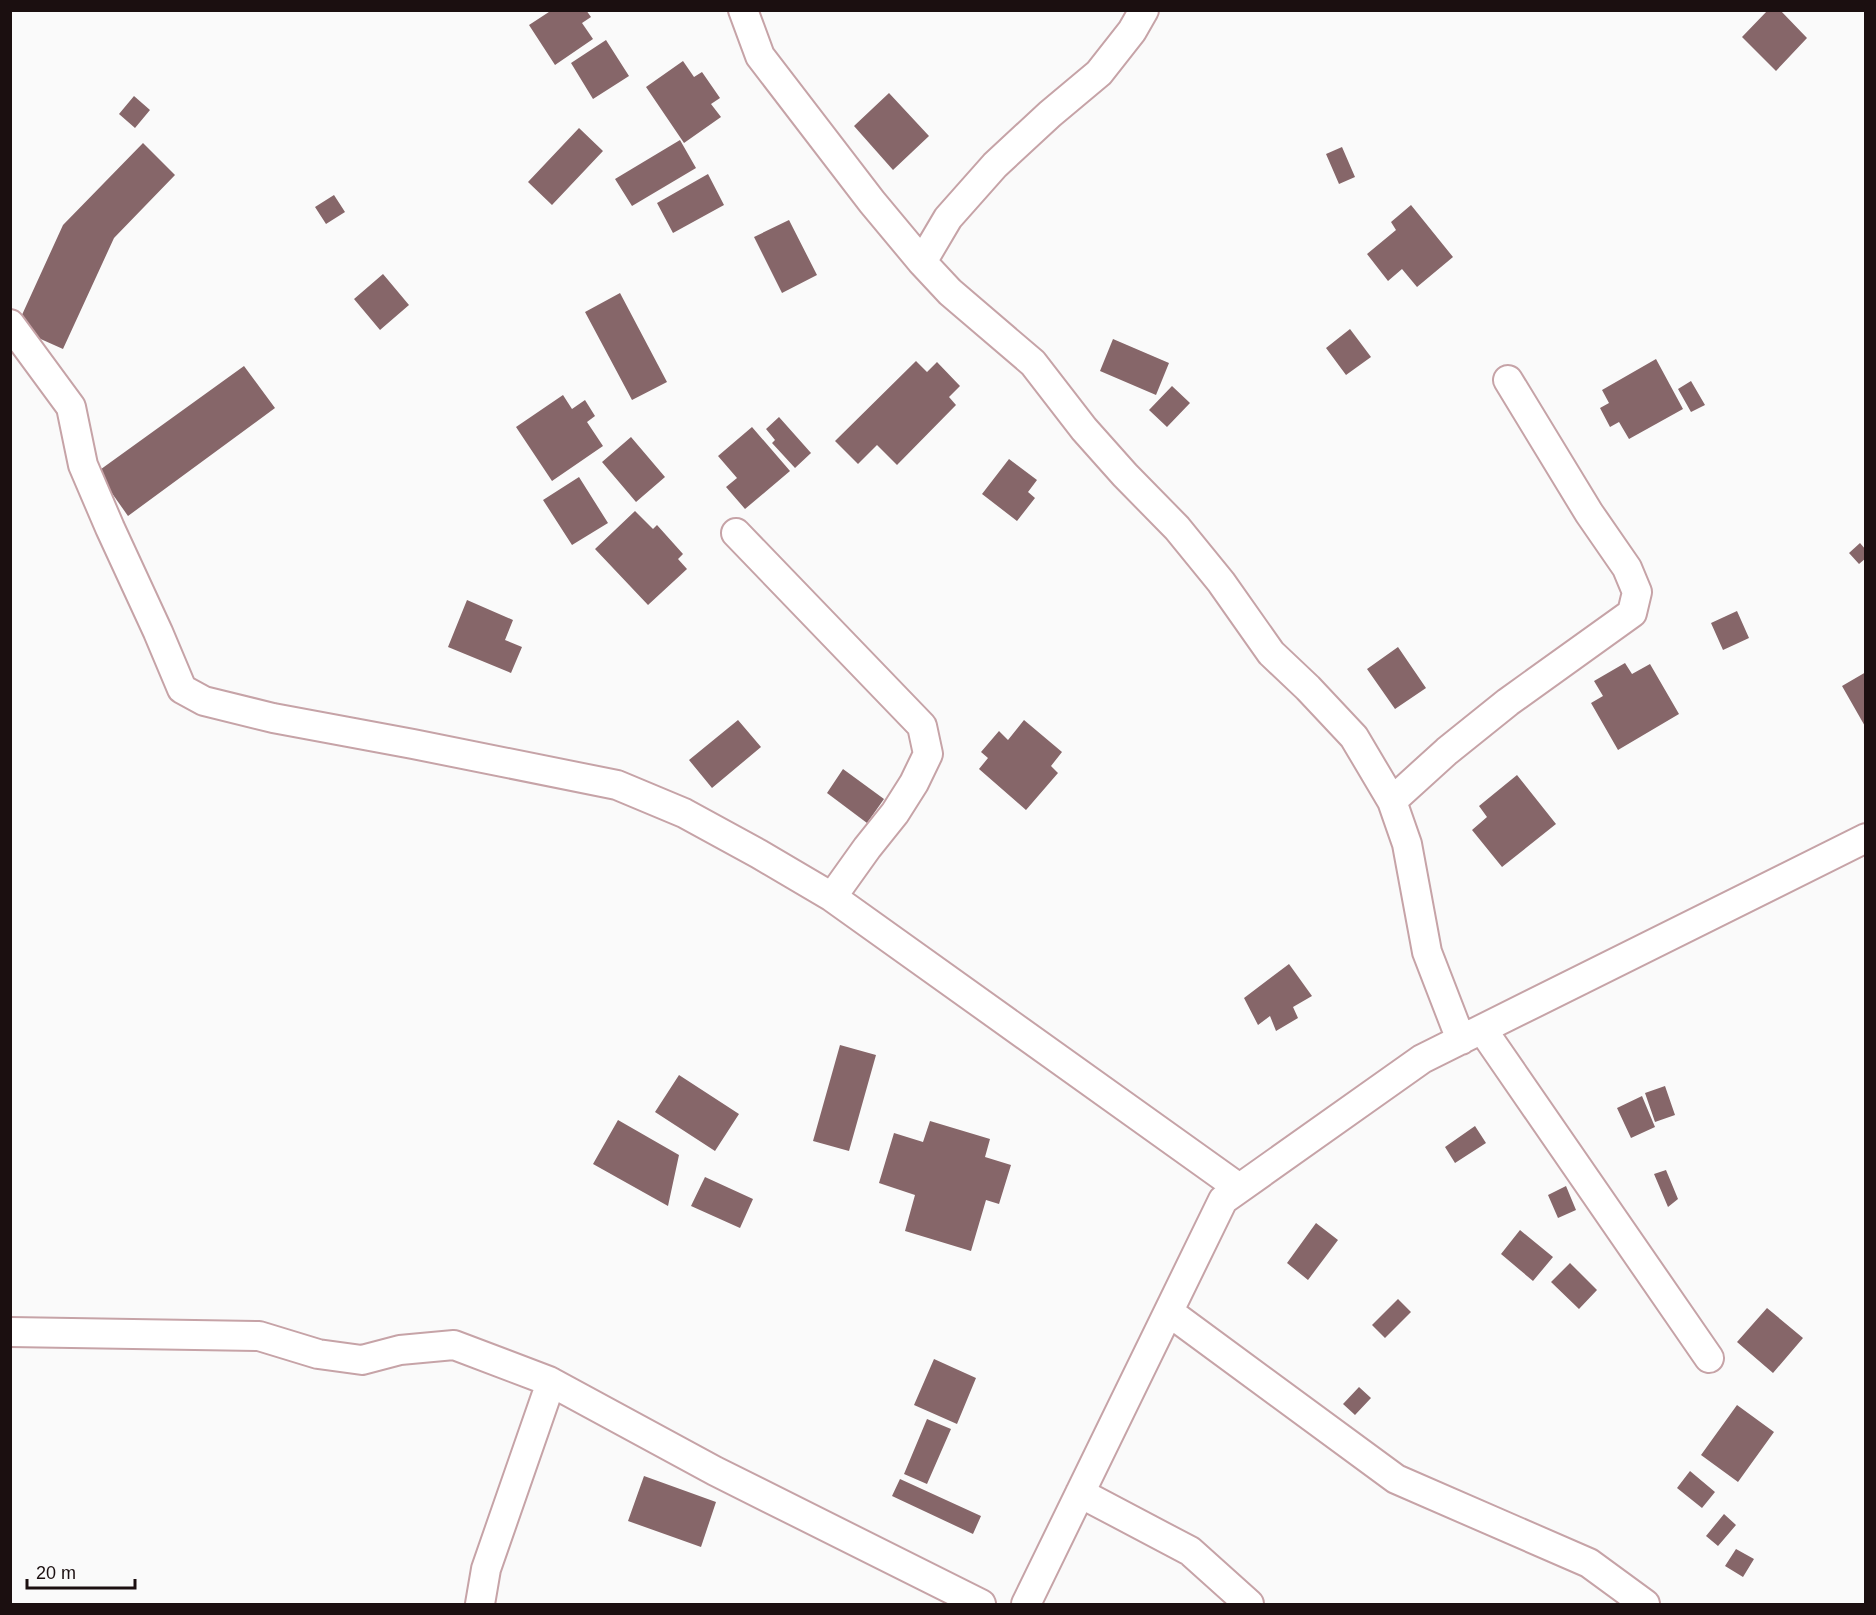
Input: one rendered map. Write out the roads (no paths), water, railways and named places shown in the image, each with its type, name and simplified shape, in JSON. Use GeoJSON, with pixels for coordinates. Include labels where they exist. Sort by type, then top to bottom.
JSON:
{"type":"FeatureCollection","features":[{"type":"Feature","properties":{"kind":"street"},"geometry":{"type":"LineString","coordinates":[[743,10],[760,56],[872,202],[922,262],[950,292],[1033,363],[1090,437],[1177,528],[1221,582],[1271,653],[1354,737],[1392,801],[1407,844],[1427,952],[1471,1035],[1709,1358]]}},
{"type":"Feature","properties":{"kind":"street"},"geometry":{"type":"LineString","coordinates":[[922,262],[948,218],[995,165],[1099,73],[1132,31],[1144,10]]}},
{"type":"Feature","properties":{"kind":"street"},"geometry":{"type":"LineString","coordinates":[[10,324],[71,407],[83,465],[182,689],[204,701],[273,718],[617,785],[684,813],[832,897],[1239,1188]]}},
{"type":"Feature","properties":{"kind":"street"},"geometry":{"type":"LineString","coordinates":[[1392,801],[1447,751],[1508,702],[1632,612],[1637,592],[1628,568],[1588,513],[1508,380]]}},
{"type":"Feature","properties":{"kind":"street"},"geometry":{"type":"LineString","coordinates":[[736,533],[922,726],[928,754],[914,783],[895,813],[832,897]]}},
{"type":"Feature","properties":{"kind":"street"},"geometry":{"type":"LineString","coordinates":[[1026,1605],[1223,1200],[1422,1059],[1866,838]]}},
{"type":"Feature","properties":{"kind":"street"},"geometry":{"type":"LineString","coordinates":[[1169,1312],[1396,1479],[1589,1563],[1645,1605]]}},
{"type":"Feature","properties":{"kind":"street"},"geometry":{"type":"LineString","coordinates":[[10,1332],[260,1336],[318,1354],[363,1360],[400,1350],[454,1345],[551,1382],[715,1471],[981,1605]]}},
{"type":"Feature","properties":{"kind":"street"},"geometry":{"type":"LineString","coordinates":[[480,1605],[486,1569],[551,1382]]}},
{"type":"Feature","properties":{"kind":"street"},"geometry":{"type":"LineString","coordinates":[[1080,1493],[1190,1551],[1249,1605]]}}]}
